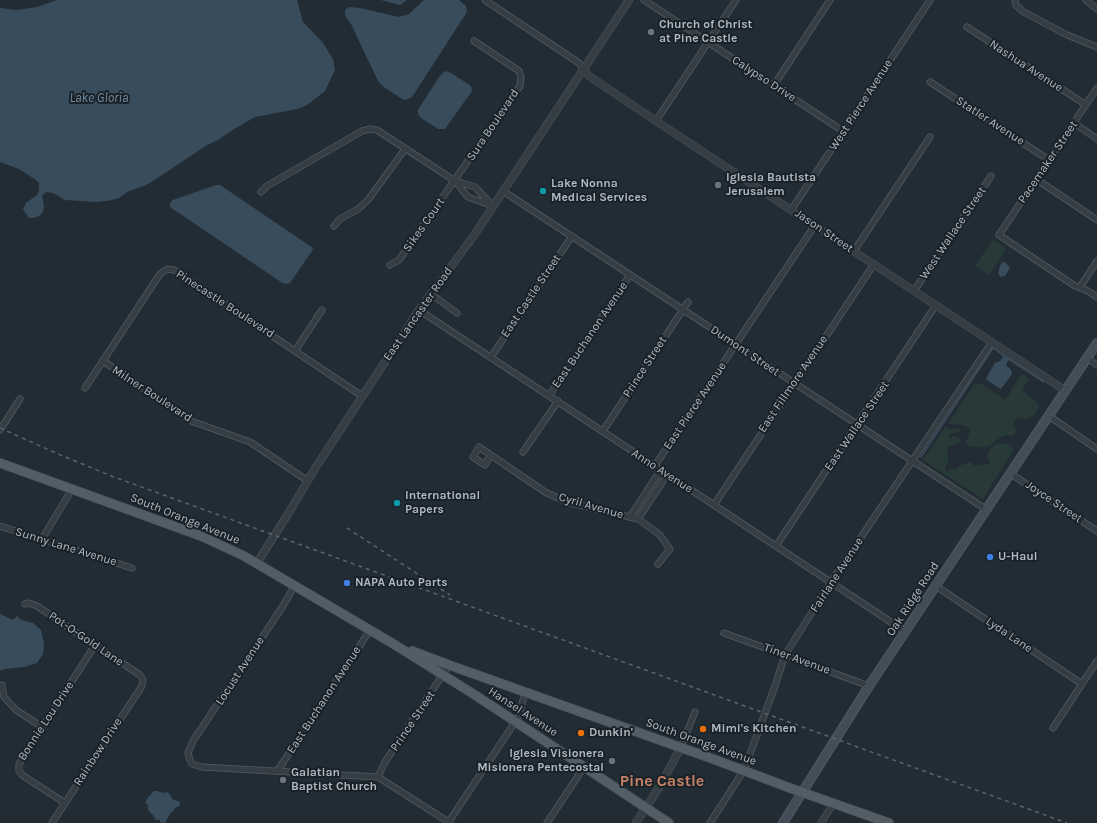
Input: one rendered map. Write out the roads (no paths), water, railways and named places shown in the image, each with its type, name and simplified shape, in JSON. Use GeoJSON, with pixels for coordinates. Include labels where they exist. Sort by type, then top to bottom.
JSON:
{"type":"FeatureCollection","features":[{"type":"Feature","properties":{"kind":"main road","name":"Oak Ridge Road"},"geometry":{"type":"LineString","coordinates":[[782,823],[870,686],[1097,343]]}},
{"type":"Feature","properties":{"kind":"main road","name":"South Orange Avenue"},"geometry":{"type":"LineString","coordinates":[[0,463],[201,536],[256,563],[392,643],[443,675]]}},
{"type":"Feature","properties":{"kind":"main road","name":"South Orange Avenue"},"geometry":{"type":"LineString","coordinates":[[392,643],[449,666],[681,747],[802,793],[889,823]]}},
{"type":"Feature","properties":{"kind":"main road","name":"Hansel Avenue"},"geometry":{"type":"LineString","coordinates":[[443,675],[669,823]]}},
{"type":"Feature","properties":{"kind":"street"},"geometry":{"type":"LineString","coordinates":[[485,0],[579,63],[583,69]]}},
{"type":"Feature","properties":{"kind":"street","name":"East Lancaster Road"},"geometry":{"type":"LineString","coordinates":[[256,563],[362,396],[419,310],[462,252],[629,0]]}},
{"type":"Feature","properties":{"kind":"street","name":"Calypso Drive"},"geometry":{"type":"LineString","coordinates":[[644,0],[843,131]]}},
{"type":"Feature","properties":{"kind":"street"},"geometry":{"type":"LineString","coordinates":[[656,121],[736,0]]}},
{"type":"Feature","properties":{"kind":"street"},"geometry":{"type":"LineString","coordinates":[[774,85],[830,0]]}},
{"type":"Feature","properties":{"kind":"street","name":"West Pierce Avenue"},"geometry":{"type":"LineString","coordinates":[[792,209],[930,0]]}},
{"type":"Feature","properties":{"kind":"street"},"geometry":{"type":"LineString","coordinates":[[1015,0],[1016,5],[1022,11],[1067,35],[1097,47]]}},
{"type":"Feature","properties":{"kind":"street"},"geometry":{"type":"LineString","coordinates":[[1086,0],[1097,9]]}},
{"type":"Feature","properties":{"kind":"street","name":"Nashua Avenue"},"geometry":{"type":"LineString","coordinates":[[967,27],[1086,105]]}},
{"type":"Feature","properties":{"kind":"street","name":"Sura Boulevard"},"geometry":{"type":"LineString","coordinates":[[454,181],[520,86],[522,77],[519,71],[474,41]]}},
{"type":"Feature","properties":{"kind":"street","name":"Jason Street"},"geometry":{"type":"LineString","coordinates":[[583,69],[589,76],[656,121],[792,209],[1066,391]]}},
{"type":"Feature","properties":{"kind":"street","name":"Statler Avenue"},"geometry":{"type":"LineString","coordinates":[[930,82],[1049,160]]}},
{"type":"Feature","properties":{"kind":"street","name":"Pacemaker Street"},"geometry":{"type":"LineString","coordinates":[[1080,287],[1075,286],[999,235],[1097,88]]}},
{"type":"Feature","properties":{"kind":"street"},"geometry":{"type":"LineString","coordinates":[[1074,123],[1097,139]]}},
{"type":"Feature","properties":{"kind":"street"},"geometry":{"type":"LineString","coordinates":[[261,192],[267,186],[366,129],[378,130],[454,181],[470,198],[493,206]]}},
{"type":"Feature","properties":{"kind":"street"},"geometry":{"type":"LineString","coordinates":[[854,251],[930,137]]}},
{"type":"Feature","properties":{"kind":"street"},"geometry":{"type":"LineString","coordinates":[[334,226],[340,219],[358,209],[368,200],[405,149]]}},
{"type":"Feature","properties":{"kind":"street","name":"West Wallace Street"},"geometry":{"type":"LineString","coordinates":[[914,291],[991,176]]}},
{"type":"Feature","properties":{"kind":"street"},"geometry":{"type":"LineString","coordinates":[[1036,179],[1097,220]]}},
{"type":"Feature","properties":{"kind":"street"},"geometry":{"type":"LineString","coordinates":[[454,181],[469,184],[477,188],[482,196],[493,206]]}},
{"type":"Feature","properties":{"kind":"street","name":"Sikes Court"},"geometry":{"type":"LineString","coordinates":[[390,264],[399,260],[454,181]]}},
{"type":"Feature","properties":{"kind":"street"},"geometry":{"type":"LineString","coordinates":[[464,193],[469,184]]}},
{"type":"Feature","properties":{"kind":"street","name":"Dumont Street"},"geometry":{"type":"LineString","coordinates":[[503,191],[987,510]]}},
{"type":"Feature","properties":{"kind":"street","name":"East Pierce Avenue"},"geometry":{"type":"LineString","coordinates":[[654,467],[815,225]]}},
{"type":"Feature","properties":{"kind":"street","name":"East Castle Street"},"geometry":{"type":"LineString","coordinates":[[491,356],[572,236]]}},
{"type":"Feature","properties":{"kind":"street"},"geometry":{"type":"LineString","coordinates":[[1097,261],[1080,287],[1097,297]]}},
{"type":"Feature","properties":{"kind":"street","name":"East Fillmore Avenue"},"geometry":{"type":"LineString","coordinates":[[714,505],[874,264]]}},
{"type":"Feature","properties":{"kind":"street","name":"Pinecastle Boulevard"},"geometry":{"type":"LineString","coordinates":[[85,388],[160,274],[167,269],[174,270],[362,396]]}},
{"type":"Feature","properties":{"kind":"street","name":"East Buchanon Avenue"},"geometry":{"type":"LineString","coordinates":[[549,396],[630,275]]}},
{"type":"Feature","properties":{"kind":"street"},"geometry":{"type":"LineString","coordinates":[[431,294],[457,313]]}},
{"type":"Feature","properties":{"kind":"street","name":"Prince Street"},"geometry":{"type":"LineString","coordinates":[[603,431],[688,302]]}},
{"type":"Feature","properties":{"kind":"street","name":"East Wallace Street"},"geometry":{"type":"LineString","coordinates":[[776,546],[936,305]]}},
{"type":"Feature","properties":{"kind":"street"},"geometry":{"type":"LineString","coordinates":[[295,351],[322,310]]}},
{"type":"Feature","properties":{"kind":"street","name":"Anno Avenue"},"geometry":{"type":"LineString","coordinates":[[419,310],[491,356],[660,471],[906,632]]}},
{"type":"Feature","properties":{"kind":"street","name":"Fairlane Avenue"},"geometry":{"type":"LineString","coordinates":[[710,823],[744,770],[785,655],[831,582],[992,342]]}},
{"type":"Feature","properties":{"kind":"street"},"geometry":{"type":"LineString","coordinates":[[1087,358],[1097,365]]}},
{"type":"Feature","properties":{"kind":"street","name":"Milner Boulevard"},"geometry":{"type":"LineString","coordinates":[[103,361],[191,421],[250,442],[308,481]]}},
{"type":"Feature","properties":{"kind":"street"},"geometry":{"type":"LineString","coordinates":[[0,430],[20,399]]}},
{"type":"Feature","properties":{"kind":"street"},"geometry":{"type":"LineString","coordinates":[[523,452],[558,401]]}},
{"type":"Feature","properties":{"kind":"street"},"geometry":{"type":"LineString","coordinates":[[1049,416],[1097,449]]}},
{"type":"Feature","properties":{"kind":"street","name":"Cyril Avenue"},"geometry":{"type":"LineString","coordinates":[[492,455],[545,492],[567,502],[638,519],[659,534],[670,549],[658,564]]}},
{"type":"Feature","properties":{"kind":"street"},"geometry":{"type":"LineString","coordinates":[[630,517],[660,471]]}},
{"type":"Feature","properties":{"kind":"street","name":"Joyce Street"},"geometry":{"type":"LineString","coordinates":[[1011,474],[1097,531]]}},
{"type":"Feature","properties":{"kind":"street"},"geometry":{"type":"LineString","coordinates":[[638,519],[667,475]]}},
{"type":"Feature","properties":{"kind":"street"},"geometry":{"type":"LineString","coordinates":[[654,480],[662,483]]}},
{"type":"Feature","properties":{"kind":"street"},"geometry":{"type":"LineString","coordinates":[[42,540],[72,489]]}},
{"type":"Feature","properties":{"kind":"street","name":"Sunny Lane Avenue"},"geometry":{"type":"LineString","coordinates":[[0,526],[132,568]]}},
{"type":"Feature","properties":{"kind":"street","name":"Locust Avenue"},"geometry":{"type":"LineString","coordinates":[[278,770],[202,767],[192,764],[188,758],[188,753],[193,741],[279,612],[294,585]]}},
{"type":"Feature","properties":{"kind":"street","name":"Lyda Lane"},"geometry":{"type":"LineString","coordinates":[[936,586],[1082,684]]}},
{"type":"Feature","properties":{"kind":"street","name":"Pot-O-Gold Lane"},"geometry":{"type":"LineString","coordinates":[[25,604],[29,603],[37,606],[140,675],[143,680]]}},
{"type":"Feature","properties":{"kind":"street","name":"East Buchanon Avenue"},"geometry":{"type":"LineString","coordinates":[[278,770],[370,630]]}},
{"type":"Feature","properties":{"kind":"street","name":"Tiner Avenue"},"geometry":{"type":"LineString","coordinates":[[724,633],[870,686]]}},
{"type":"Feature","properties":{"kind":"street","name":"Bonnie Lou Drive"},"geometry":{"type":"LineString","coordinates":[[65,803],[22,775],[19,771],[19,764],[20,760],[95,645]]}},
{"type":"Feature","properties":{"kind":"street"},"geometry":{"type":"LineString","coordinates":[[1053,728],[1097,661]]}},
{"type":"Feature","properties":{"kind":"street","name":"Prince Street"},"geometry":{"type":"LineString","coordinates":[[378,776],[385,762],[449,666]]}},
{"type":"Feature","properties":{"kind":"street","name":"Rainbow Drive"},"geometry":{"type":"LineString","coordinates":[[52,823],[142,686],[143,680]]}},
{"type":"Feature","properties":{"kind":"street"},"geometry":{"type":"LineString","coordinates":[[2,685],[4,697],[16,710],[42,727]]}},
{"type":"Feature","properties":{"kind":"street"},"geometry":{"type":"LineString","coordinates":[[278,770],[378,776],[449,823],[520,716],[525,692]]}},
{"type":"Feature","properties":{"kind":"street"},"geometry":{"type":"LineString","coordinates":[[636,823],[663,782],[681,747],[695,712]]}},
{"type":"Feature","properties":{"kind":"street"},"geometry":{"type":"LineString","coordinates":[[546,823],[584,767]]}},
{"type":"Feature","properties":{"kind":"street"},"geometry":{"type":"LineString","coordinates":[[821,823],[833,804]]}},
{"type":"Feature","properties":{"kind":"water","name":"Lake Gloria"},"geometry":{"type":"Polygon","coordinates":[[[57,0],[297,0],[303,22],[323,43],[333,59],[335,70],[325,91],[307,105],[297,109],[255,117],[218,140],[207,145],[146,185],[127,192],[119,198],[96,202],[65,200],[53,193],[46,192],[42,196],[44,206],[43,212],[39,216],[29,218],[23,209],[26,203],[37,195],[39,183],[19,169],[0,162],[0,8],[17,10],[37,7],[57,0]]]}},
{"type":"Feature","properties":{"kind":"water"},"geometry":{"type":"Polygon","coordinates":[[[381,0],[407,0],[400,5],[381,0]]]}},
{"type":"Feature","properties":{"kind":"water"},"geometry":{"type":"Polygon","coordinates":[[[424,0],[459,0],[466,6],[467,12],[412,97],[405,100],[384,87],[378,81],[351,24],[345,16],[345,10],[349,7],[360,8],[399,17],[409,14],[424,0]]]}},
{"type":"Feature","properties":{"kind":"water"},"geometry":{"type":"Polygon","coordinates":[[[445,71],[451,73],[471,86],[472,91],[445,129],[438,129],[421,118],[418,114],[418,110],[439,77],[445,71]]]}},
{"type":"Feature","properties":{"kind":"water"},"geometry":{"type":"Polygon","coordinates":[[[216,185],[220,185],[313,248],[290,283],[286,284],[281,282],[170,207],[170,203],[173,200],[216,185]]]}},
{"type":"Feature","properties":{"kind":"water"},"geometry":{"type":"Polygon","coordinates":[[[1002,262],[1005,262],[1010,267],[1006,275],[1001,277],[998,274],[1002,262]]]}},
{"type":"Feature","properties":{"kind":"water"},"geometry":{"type":"Polygon","coordinates":[[[1004,355],[1009,359],[1006,365],[1011,370],[1012,374],[1001,389],[988,381],[986,378],[995,363],[1000,361],[1004,355]]]}},
{"type":"Feature","properties":{"kind":"water"},"geometry":{"type":"Polygon","coordinates":[[[0,614],[13,620],[17,616],[21,620],[33,623],[41,630],[44,643],[43,654],[37,663],[0,671],[0,614]]]}},
{"type":"Feature","properties":{"kind":"water"},"geometry":{"type":"Polygon","coordinates":[[[154,791],[163,793],[167,792],[172,799],[180,802],[180,805],[171,812],[165,823],[160,822],[160,820],[156,820],[148,810],[148,805],[145,803],[154,791]]]}},
{"type":"Feature","properties":{"kind":"waterway"},"geometry":{"type":"LineString","coordinates":[[921,457],[993,348],[1004,356]]}},
{"type":"Feature","properties":{"kind":"waterway"},"geometry":{"type":"LineString","coordinates":[[1007,358],[1044,382]]}},
{"type":"Feature","properties":{"kind":"railway"},"geometry":{"type":"LineString","coordinates":[[0,428],[114,477],[1067,823]]}},
{"type":"Feature","properties":{"kind":"railway"},"geometry":{"type":"LineString","coordinates":[[347,528],[450,595]]}},
{"type":"Feature","properties":{"kind":"place","name":"Church of Christ at Pine Castle"},"geometry":{"type":"Point","coordinates":[651,32]}},
{"type":"Feature","properties":{"kind":"place","name":"Iglesia Bautista Jerusalem"},"geometry":{"type":"Point","coordinates":[718,185]}},
{"type":"Feature","properties":{"kind":"place","name":"Lake Nonna Medical Services"},"geometry":{"type":"Point","coordinates":[543,191]}},
{"type":"Feature","properties":{"kind":"place","name":"International Papers"},"geometry":{"type":"Point","coordinates":[397,503]}},
{"type":"Feature","properties":{"kind":"place","name":"U-Haul"},"geometry":{"type":"Point","coordinates":[990,557]}},
{"type":"Feature","properties":{"kind":"place","name":"NAPA Auto Parts"},"geometry":{"type":"Point","coordinates":[347,583]}},
{"type":"Feature","properties":{"kind":"place","name":"Mimi's Kitchen"},"geometry":{"type":"Point","coordinates":[703,729]}},
{"type":"Feature","properties":{"kind":"place","name":"Dunkin'"},"geometry":{"type":"Point","coordinates":[581,733]}},
{"type":"Feature","properties":{"kind":"place","name":"Iglesia Visionera Misionera Pentecostal"},"geometry":{"type":"Point","coordinates":[612,761]}},
{"type":"Feature","properties":{"kind":"place","name":"Galatian Baptist Church"},"geometry":{"type":"Point","coordinates":[283,780]}},
{"type":"Feature","properties":{"kind":"district","name":"Pine Castle"},"geometry":{"type":"Point","coordinates":[662,781]}}]}
